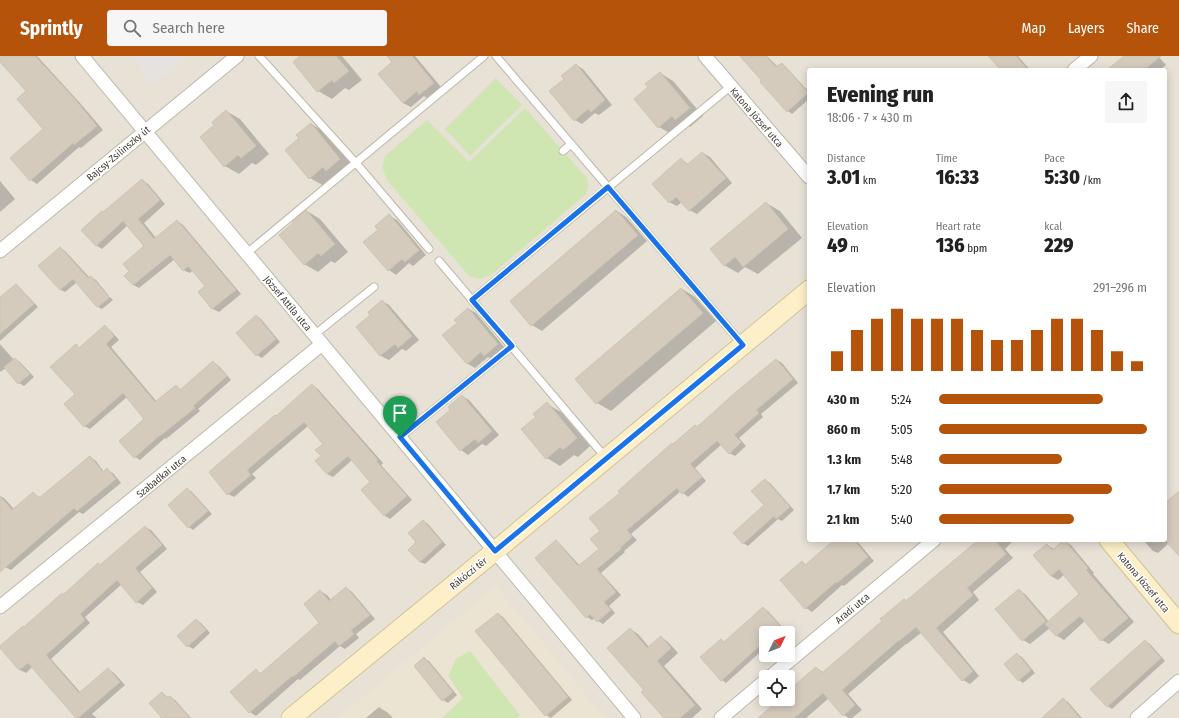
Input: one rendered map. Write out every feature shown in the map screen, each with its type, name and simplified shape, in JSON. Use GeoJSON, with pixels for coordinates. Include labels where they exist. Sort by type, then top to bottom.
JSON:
{"type":"FeatureCollection","features":[{"type":"Feature","properties":{"kind":"street","name":"József Attila utca"},"geometry":{"type":"LineString","coordinates":[[82,56],[495,551]]}},
{"type":"Feature","properties":{"kind":"street","name":"Bajcsy-Zsilinszky út"},"geometry":{"type":"LineString","coordinates":[[0,251],[237,56]]}},
{"type":"Feature","properties":{"kind":"street","name":"Katona József utca"},"geometry":{"type":"LineString","coordinates":[[705,56],[807,175]]}},
{"type":"Feature","properties":{"kind":"street"},"geometry":{"type":"LineString","coordinates":[[1076,68],[1090,56]]}},
{"type":"Feature","properties":{"kind":"street"},"geometry":{"type":"LineString","coordinates":[[495,551],[807,292]]}},
{"type":"Feature","properties":{"kind":"street","name":"Szabadkai utca"},"geometry":{"type":"LineString","coordinates":[[0,607],[318,340]]}},
{"type":"Feature","properties":{"kind":"street","name":"Aradi utca"},"geometry":{"type":"LineString","coordinates":[[778,670],[932,542]]}},
{"type":"Feature","properties":{"kind":"street","name":"Katona József utca"},"geometry":{"type":"LineString","coordinates":[[1111,542],[1179,624]]}},
{"type":"Feature","properties":{"kind":"street","name":"Rákóczi tér"},"geometry":{"type":"LineString","coordinates":[[291,718],[495,551],[634,718]]}},
{"type":"Feature","properties":{"kind":"street"},"geometry":{"type":"LineString","coordinates":[[1137,718],[1179,681]]}},
{"type":"Feature","properties":{"kind":"street"},"geometry":{"type":"LineString","coordinates":[[720,718],[759,686]]}},
{"type":"Feature","properties":{"kind":"lane"},"geometry":{"type":"LineString","coordinates":[[259,56],[356,163],[429,249]]}},
{"type":"Feature","properties":{"kind":"lane"},"geometry":{"type":"LineString","coordinates":[[247,253],[484,56]]}},
{"type":"Feature","properties":{"kind":"lane"},"geometry":{"type":"LineString","coordinates":[[496,56],[743,345]]}},
{"type":"Feature","properties":{"kind":"lane"},"geometry":{"type":"LineString","coordinates":[[472,300],[731,86]]}},
{"type":"Feature","properties":{"kind":"lane"},"geometry":{"type":"LineString","coordinates":[[563,151],[571,144]]}},
{"type":"Feature","properties":{"kind":"lane"},"geometry":{"type":"LineString","coordinates":[[439,261],[606,458]]}},
{"type":"Feature","properties":{"kind":"lane"},"geometry":{"type":"LineString","coordinates":[[318,340],[374,287]]}},
{"type":"Feature","properties":{"kind":"lane"},"geometry":{"type":"LineString","coordinates":[[400,437],[512,346]]}},
{"type":"Feature","properties":{"kind":"shaded area"},"geometry":{"type":"Polygon","coordinates":[[[0,56],[1179,56],[1179,718],[0,718],[0,56]]]}},
{"type":"Feature","properties":{"kind":"shaded area"},"geometry":{"type":"Polygon","coordinates":[[[129,56],[189,56],[154,85],[129,56]]]}},
{"type":"Feature","properties":{"kind":"shaded area"},"geometry":{"type":"Polygon","coordinates":[[[496,586],[605,718],[338,718],[496,586]]]}},
{"type":"Feature","properties":{"kind":"green space"},"geometry":{"type":"Polygon","coordinates":[[[496,78],[522,105],[470,156],[445,129],[496,78]]]}},
{"type":"Feature","properties":{"kind":"green space"},"geometry":{"type":"Polygon","coordinates":[[[525,108],[587,178],[588,186],[586,194],[491,275],[479,279],[469,276],[387,180],[382,167],[385,156],[427,120],[469,162],[525,108]]]}},
{"type":"Feature","properties":{"kind":"green space"},"geometry":{"type":"Polygon","coordinates":[[[470,651],[520,715],[518,718],[442,718],[463,698],[448,676],[456,659],[470,651]]]}},
{"type":"Feature","properties":{"kind":"building"},"geometry":{"type":"Polygon","coordinates":[[[0,56],[35,56],[74,98],[97,126],[74,145],[73,143],[30,181],[10,158],[43,129],[17,99],[26,91],[0,62],[0,56]]]}},
{"type":"Feature","properties":{"kind":"building"},"geometry":{"type":"Polygon","coordinates":[[[300,56],[336,56],[349,71],[334,83],[332,80],[317,92],[293,62],[300,56]]]}},
{"type":"Feature","properties":{"kind":"building"},"geometry":{"type":"Polygon","coordinates":[[[387,56],[412,56],[434,83],[419,95],[417,91],[403,103],[378,74],[392,62],[387,56]]]}},
{"type":"Feature","properties":{"kind":"building"},"geometry":{"type":"Polygon","coordinates":[[[740,56],[766,56],[776,67],[782,63],[807,92],[807,94],[787,112],[760,82],[761,80],[740,56]]]}},
{"type":"Feature","properties":{"kind":"building"},"geometry":{"type":"Polygon","coordinates":[[[988,56],[1016,56],[1026,68],[999,68],[988,56]]]}},
{"type":"Feature","properties":{"kind":"building"},"geometry":{"type":"Polygon","coordinates":[[[1124,56],[1161,56],[1146,68],[1109,68],[1124,56]]]}},
{"type":"Feature","properties":{"kind":"building"},"geometry":{"type":"Polygon","coordinates":[[[576,64],[605,100],[591,112],[588,109],[574,121],[549,91],[564,79],[561,76],[576,64]]]}},
{"type":"Feature","properties":{"kind":"building"},"geometry":{"type":"Polygon","coordinates":[[[660,72],[690,108],[675,120],[672,116],[658,128],[634,99],[648,87],[645,84],[660,72]]]}},
{"type":"Feature","properties":{"kind":"building"},"geometry":{"type":"Polygon","coordinates":[[[226,110],[256,146],[241,158],[238,155],[224,167],[200,137],[214,125],[212,122],[226,110]]]}},
{"type":"Feature","properties":{"kind":"building"},"geometry":{"type":"Polygon","coordinates":[[[311,123],[340,159],[326,171],[323,167],[309,179],[285,150],[299,138],[296,135],[311,123]]]}},
{"type":"Feature","properties":{"kind":"building"},"geometry":{"type":"Polygon","coordinates":[[[702,152],[726,178],[689,211],[676,197],[669,203],[652,184],[681,158],[687,165],[702,152]]]}},
{"type":"Feature","properties":{"kind":"building"},"geometry":{"type":"Polygon","coordinates":[[[142,179],[160,200],[138,219],[154,239],[177,220],[236,290],[212,309],[198,292],[205,286],[188,266],[183,271],[170,255],[133,285],[124,276],[129,271],[123,264],[144,246],[123,221],[96,246],[81,230],[142,179]]]}},
{"type":"Feature","properties":{"kind":"building"},"geometry":{"type":"Polygon","coordinates":[[[766,202],[788,229],[743,267],[735,257],[724,266],[710,249],[766,202]]]}},
{"type":"Feature","properties":{"kind":"building"},"geometry":{"type":"Polygon","coordinates":[[[306,210],[335,244],[321,256],[318,253],[304,265],[279,235],[306,210]]]}},
{"type":"Feature","properties":{"kind":"building"},"geometry":{"type":"Polygon","coordinates":[[[616,210],[638,235],[531,326],[510,301],[616,210]]]}},
{"type":"Feature","properties":{"kind":"building"},"geometry":{"type":"Polygon","coordinates":[[[389,214],[419,250],[405,262],[402,259],[388,271],[363,242],[378,230],[375,226],[389,214]]]}},
{"type":"Feature","properties":{"kind":"building"},"geometry":{"type":"Polygon","coordinates":[[[60,247],[88,278],[91,276],[109,297],[97,307],[73,279],[60,290],[38,266],[60,247]]]}},
{"type":"Feature","properties":{"kind":"building"},"geometry":{"type":"Polygon","coordinates":[[[16,284],[34,304],[0,334],[0,297],[16,284]]]}},
{"type":"Feature","properties":{"kind":"building"},"geometry":{"type":"Polygon","coordinates":[[[681,288],[703,313],[596,404],[575,379],[681,288]]]}},
{"type":"Feature","properties":{"kind":"building"},"geometry":{"type":"Polygon","coordinates":[[[382,300],[412,336],[398,348],[395,344],[380,356],[356,327],[370,315],[368,312],[382,300]]]}},
{"type":"Feature","properties":{"kind":"building"},"geometry":{"type":"Polygon","coordinates":[[[468,308],[498,344],[484,356],[481,352],[467,364],[442,335],[457,323],[454,320],[468,308]]]}},
{"type":"Feature","properties":{"kind":"building"},"geometry":{"type":"Polygon","coordinates":[[[256,315],[276,339],[256,356],[236,333],[256,315]]]}},
{"type":"Feature","properties":{"kind":"building"},"geometry":{"type":"Polygon","coordinates":[[[105,325],[114,336],[106,344],[155,402],[176,385],[180,390],[213,361],[227,376],[193,406],[195,408],[134,458],[119,441],[144,419],[123,393],[84,427],[64,404],[75,394],[50,367],[76,344],[79,348],[105,325]]]}},
{"type":"Feature","properties":{"kind":"building"},"geometry":{"type":"Polygon","coordinates":[[[15,358],[30,374],[18,384],[4,367],[15,358]]]}},
{"type":"Feature","properties":{"kind":"building"},"geometry":{"type":"Polygon","coordinates":[[[776,359],[793,379],[756,410],[759,413],[734,435],[741,442],[729,454],[717,441],[690,464],[702,477],[682,494],[677,488],[627,530],[632,537],[620,548],[621,549],[597,569],[616,592],[604,602],[611,610],[597,622],[590,614],[586,618],[535,558],[556,540],[578,566],[599,549],[590,539],[600,531],[589,518],[620,493],[618,491],[672,443],[673,444],[695,425],[697,427],[776,359]]]}},
{"type":"Feature","properties":{"kind":"building"},"geometry":{"type":"Polygon","coordinates":[[[312,384],[407,496],[384,516],[361,490],[370,482],[348,456],[327,474],[315,461],[321,456],[315,450],[323,444],[304,422],[247,470],[251,475],[227,495],[209,472],[312,384]]]}},
{"type":"Feature","properties":{"kind":"building"},"geometry":{"type":"Polygon","coordinates":[[[462,395],[492,431],[478,443],[475,439],[460,451],[436,422],[450,410],[448,407],[462,395]]]}},
{"type":"Feature","properties":{"kind":"building"},"geometry":{"type":"Polygon","coordinates":[[[547,402],[577,438],[563,450],[560,447],[546,459],[521,429],[536,417],[533,414],[547,402]]]}},
{"type":"Feature","properties":{"kind":"building"},"geometry":{"type":"Polygon","coordinates":[[[90,456],[103,472],[107,468],[116,479],[77,511],[74,508],[0,572],[0,496],[12,510],[33,492],[39,498],[90,456]]]}},
{"type":"Feature","properties":{"kind":"building"},"geometry":{"type":"Polygon","coordinates":[[[765,479],[790,507],[776,519],[774,516],[743,544],[733,533],[764,505],[751,491],[765,479]]]}},
{"type":"Feature","properties":{"kind":"building"},"geometry":{"type":"Polygon","coordinates":[[[187,488],[208,511],[188,528],[168,505],[187,488]]]}},
{"type":"Feature","properties":{"kind":"building"},"geometry":{"type":"Polygon","coordinates":[[[1179,491],[1179,556],[1167,542],[1167,501],[1179,491]]]}},
{"type":"Feature","properties":{"kind":"building"},"geometry":{"type":"Polygon","coordinates":[[[423,520],[442,542],[420,562],[408,550],[416,542],[408,533],[423,520]]]}},
{"type":"Feature","properties":{"kind":"building"},"geometry":{"type":"Polygon","coordinates":[[[145,526],[162,545],[135,568],[152,588],[136,603],[117,580],[80,614],[85,620],[46,655],[79,693],[108,668],[120,682],[78,718],[76,718],[28,663],[19,670],[0,648],[0,646],[62,593],[63,595],[98,563],[100,565],[145,526]]]}},
{"type":"Feature","properties":{"kind":"building"},"geometry":{"type":"Polygon","coordinates":[[[832,542],[856,542],[868,557],[805,609],[780,580],[802,561],[805,565],[832,542]]]}},
{"type":"Feature","properties":{"kind":"building"},"geometry":{"type":"Polygon","coordinates":[[[976,542],[997,542],[1006,554],[967,588],[973,595],[936,628],[973,671],[962,681],[916,627],[842,690],[855,705],[843,716],[823,693],[794,718],[758,718],[772,706],[795,706],[795,685],[816,667],[822,673],[882,621],[880,619],[904,599],[906,601],[976,542]]]}},
{"type":"Feature","properties":{"kind":"building"},"geometry":{"type":"Polygon","coordinates":[[[1062,542],[1066,542],[1088,568],[1086,570],[1128,618],[1101,641],[1080,616],[1056,636],[1045,624],[1079,594],[1059,569],[1051,576],[1033,555],[1047,544],[1052,550],[1062,542]]]}},
{"type":"Feature","properties":{"kind":"building"},"geometry":{"type":"Polygon","coordinates":[[[346,587],[370,615],[351,630],[354,634],[339,646],[335,641],[249,713],[230,692],[256,669],[260,674],[319,623],[304,604],[320,590],[329,601],[346,587]]]}},
{"type":"Feature","properties":{"kind":"building"},"geometry":{"type":"Polygon","coordinates":[[[1019,589],[1046,621],[1022,641],[995,609],[1019,589]]]}},
{"type":"Feature","properties":{"kind":"building"},"geometry":{"type":"Polygon","coordinates":[[[763,607],[780,626],[759,626],[759,646],[721,681],[700,657],[721,639],[724,642],[763,607]]]}},
{"type":"Feature","properties":{"kind":"building"},"geometry":{"type":"Polygon","coordinates":[[[498,613],[568,697],[545,716],[475,631],[498,613]]]}},
{"type":"Feature","properties":{"kind":"building"},"geometry":{"type":"Polygon","coordinates":[[[196,619],[206,630],[187,647],[177,636],[196,619]]]}},
{"type":"Feature","properties":{"kind":"building"},"geometry":{"type":"Polygon","coordinates":[[[630,628],[647,648],[661,636],[671,648],[657,661],[695,705],[680,718],[664,718],[641,692],[644,690],[607,648],[630,628]]]}},
{"type":"Feature","properties":{"kind":"building"},"geometry":{"type":"Polygon","coordinates":[[[1145,640],[1161,658],[1107,707],[1090,689],[1145,640]]]}},
{"type":"Feature","properties":{"kind":"building"},"geometry":{"type":"Polygon","coordinates":[[[1017,653],[1031,670],[1018,681],[1004,664],[1017,653]]]}},
{"type":"Feature","properties":{"kind":"building"},"geometry":{"type":"Polygon","coordinates":[[[424,657],[453,692],[442,701],[414,666],[424,657]]]}},
{"type":"Feature","properties":{"kind":"building"},"geometry":{"type":"Polygon","coordinates":[[[162,692],[167,698],[170,696],[190,718],[162,718],[149,703],[162,692]]]}},
{"type":"Feature","properties":{"kind":"building"},"geometry":{"type":"Polygon","coordinates":[[[1063,698],[1080,718],[1042,718],[1063,698]]]}},
{"type":"Feature","properties":{"kind":"route"},"geometry":{"type":"LineString","coordinates":[[608,187],[743,345],[495,551],[400,437],[512,346],[472,300],[608,187]]}}]}
